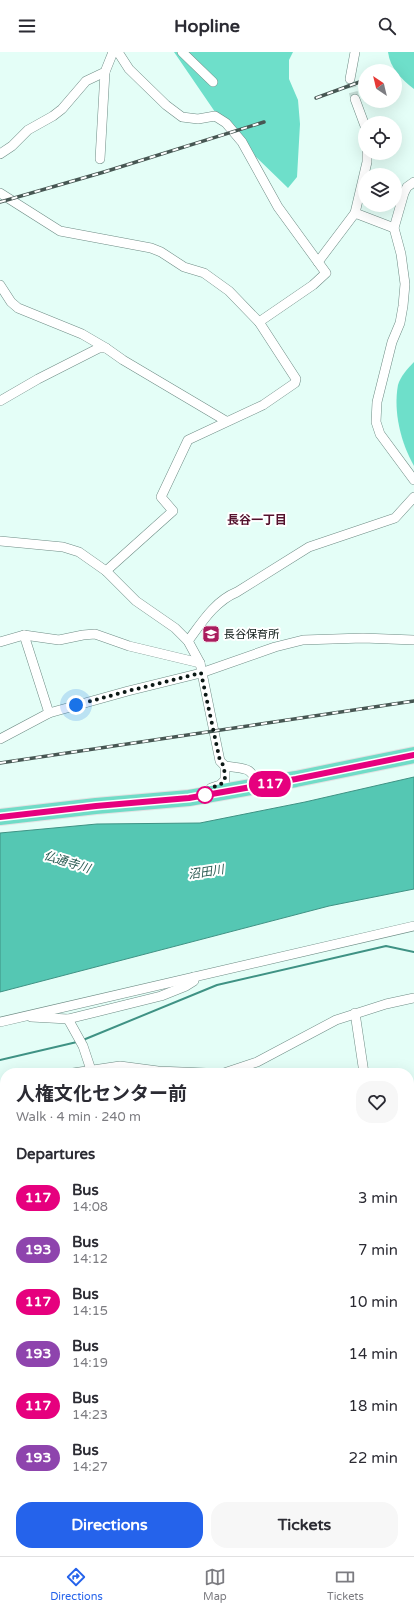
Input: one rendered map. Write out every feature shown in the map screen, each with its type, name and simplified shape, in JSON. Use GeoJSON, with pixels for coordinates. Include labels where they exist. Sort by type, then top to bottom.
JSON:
{"type":"FeatureCollection","features":[{"type":"Feature","properties":{"kind":"highway"},"geometry":{"type":"LineString","coordinates":[[0,817],[96,806],[189,798],[296,779],[414,755]]}},
{"type":"Feature","properties":{"kind":"street"},"geometry":{"type":"LineString","coordinates":[[100,158],[105,72],[113,52]]}},
{"type":"Feature","properties":{"kind":"street"},"geometry":{"type":"LineString","coordinates":[[118,52],[129,69],[166,105],[182,117],[198,119],[215,116],[226,123],[242,142],[278,207],[326,274],[312,286],[259,322]]}},
{"type":"Feature","properties":{"kind":"street"},"geometry":{"type":"LineString","coordinates":[[182,52],[213,82]]}},
{"type":"Feature","properties":{"kind":"street"},"geometry":{"type":"LineString","coordinates":[[350,80],[355,52]]}},
{"type":"Feature","properties":{"kind":"street"},"geometry":{"type":"LineString","coordinates":[[0,154],[12,146],[28,130],[58,112],[86,81],[105,72]]}},
{"type":"Feature","properties":{"kind":"street"},"geometry":{"type":"LineString","coordinates":[[355,99],[361,116]]}},
{"type":"Feature","properties":{"kind":"street"},"geometry":{"type":"LineString","coordinates":[[318,262],[356,213],[366,160]]}},
{"type":"Feature","properties":{"kind":"street"},"geometry":{"type":"LineString","coordinates":[[414,182],[407,187],[404,193],[394,228],[401,254],[405,284],[403,306],[400,323],[392,342],[377,402],[376,422],[380,434],[414,480]]}},
{"type":"Feature","properties":{"kind":"street"},"geometry":{"type":"LineString","coordinates":[[0,193],[60,231],[150,248],[161,252],[184,267],[204,273],[217,281],[229,291],[259,322],[296,379],[295,383],[262,405],[188,440],[161,497],[173,511],[106,571]]}},
{"type":"Feature","properties":{"kind":"street"},"geometry":{"type":"LineString","coordinates":[[356,213],[394,228]]}},
{"type":"Feature","properties":{"kind":"street"},"geometry":{"type":"LineString","coordinates":[[0,285],[11,302],[18,308],[75,331],[106,348],[123,360],[226,421]]}},
{"type":"Feature","properties":{"kind":"street"},"geometry":{"type":"LineString","coordinates":[[0,401],[38,379],[99,348],[106,348]]}},
{"type":"Feature","properties":{"kind":"street"},"geometry":{"type":"LineString","coordinates":[[188,641],[214,608],[228,596],[237,592],[309,546],[395,518],[414,497]]}},
{"type":"Feature","properties":{"kind":"street"},"geometry":{"type":"LineString","coordinates":[[0,541],[63,547],[79,552],[106,571],[136,601],[175,628],[188,641],[200,664],[220,761],[224,766],[225,780],[220,785],[192,793],[163,796],[163,800]]}},
{"type":"Feature","properties":{"kind":"street"},"geometry":{"type":"LineString","coordinates":[[0,642],[24,635],[59,640],[95,634],[129,646],[200,664]]}},
{"type":"Feature","properties":{"kind":"street"},"geometry":{"type":"LineString","coordinates":[[24,635],[49,713]]}},
{"type":"Feature","properties":{"kind":"street"},"geometry":{"type":"LineString","coordinates":[[0,739],[49,713],[201,673],[275,647],[303,640],[363,638],[414,640]]}},
{"type":"Feature","properties":{"kind":"street"},"geometry":{"type":"LineString","coordinates":[[224,766],[248,770],[255,776],[257,786]]}},
{"type":"Feature","properties":{"kind":"street"},"geometry":{"type":"LineString","coordinates":[[0,1022],[414,926]]}},
{"type":"Feature","properties":{"kind":"street"},"geometry":{"type":"LineString","coordinates":[[29,1015],[32,1018],[68,1019],[161,996],[186,986],[194,981],[194,977]]}},
{"type":"Feature","properties":{"kind":"street"},"geometry":{"type":"LineString","coordinates":[[239,1068],[257,1062],[336,1020],[386,1004],[414,998]]}},
{"type":"Feature","properties":{"kind":"street"},"geometry":{"type":"LineString","coordinates":[[355,1013],[363,1068]]}},
{"type":"Feature","properties":{"kind":"street"},"geometry":{"type":"LineString","coordinates":[[68,1019],[83,1046],[90,1068]]}},
{"type":"Feature","properties":{"kind":"street"},"geometry":{"type":"LineString","coordinates":[[106,1068],[120,1066],[135,1068]]}},
{"type":"Feature","properties":{"kind":"shaded area"},"geometry":{"type":"Polygon","coordinates":[[[174,52],[293,52],[289,60],[289,79],[298,100],[300,124],[297,177],[288,188],[226,128],[174,52]]]}},
{"type":"Feature","properties":{"kind":"shaded area"},"geometry":{"type":"Polygon","coordinates":[[[388,52],[414,52],[414,89],[402,78],[402,64],[392,64],[388,52]]]}},
{"type":"Feature","properties":{"kind":"shaded area"},"geometry":{"type":"Polygon","coordinates":[[[414,362],[414,466],[405,447],[399,427],[397,416],[397,395],[400,379],[414,362]]]}},
{"type":"Feature","properties":{"kind":"water"},"geometry":{"type":"Polygon","coordinates":[[[414,777],[414,889],[329,906],[0,992],[0,833],[97,824],[200,823],[305,802],[414,777]]]}},
{"type":"Feature","properties":{"kind":"waterway"},"geometry":{"type":"LineString","coordinates":[[83,1040],[217,985],[386,946],[414,952]]}},
{"type":"Feature","properties":{"kind":"waterway"},"geometry":{"type":"LineString","coordinates":[[0,1060],[77,1042]]}},
{"type":"Feature","properties":{"kind":"tunnel"},"geometry":{"type":"LineString","coordinates":[[350,79],[355,99]]}},
{"type":"Feature","properties":{"kind":"railway"},"geometry":{"type":"LineString","coordinates":[[316,98],[358,83]]}},
{"type":"Feature","properties":{"kind":"railway"},"geometry":{"type":"LineString","coordinates":[[0,202],[104,172],[264,122]]}},
{"type":"Feature","properties":{"kind":"railway"},"geometry":{"type":"LineString","coordinates":[[0,763],[414,701]]}},
{"type":"Feature","properties":{"kind":"bus line","name":"117"},"geometry":{"type":"LineString","coordinates":[[0,817],[96,806],[189,798],[296,779],[414,755]]}},
{"type":"Feature","properties":{"kind":"place","name":"長谷保育所"},"geometry":{"type":"Point","coordinates":[211,634]}},
{"type":"Feature","properties":{"kind":"district","name":"長谷一丁目"},"geometry":{"type":"Point","coordinates":[257,520]}},
{"type":"Feature","properties":{"kind":"route"},"geometry":{"type":"LineString","coordinates":[[76,705],[201,673],[220,761],[224,766],[225,780],[220,785],[206,789],[205,795]]}},
{"type":"Feature","properties":{"kind":"water label","name":"仏通寺川"},"geometry":{"type":"Point","coordinates":[67,862]}},
{"type":"Feature","properties":{"kind":"water label","name":"沼田川"},"geometry":{"type":"Point","coordinates":[206,872]}}]}
